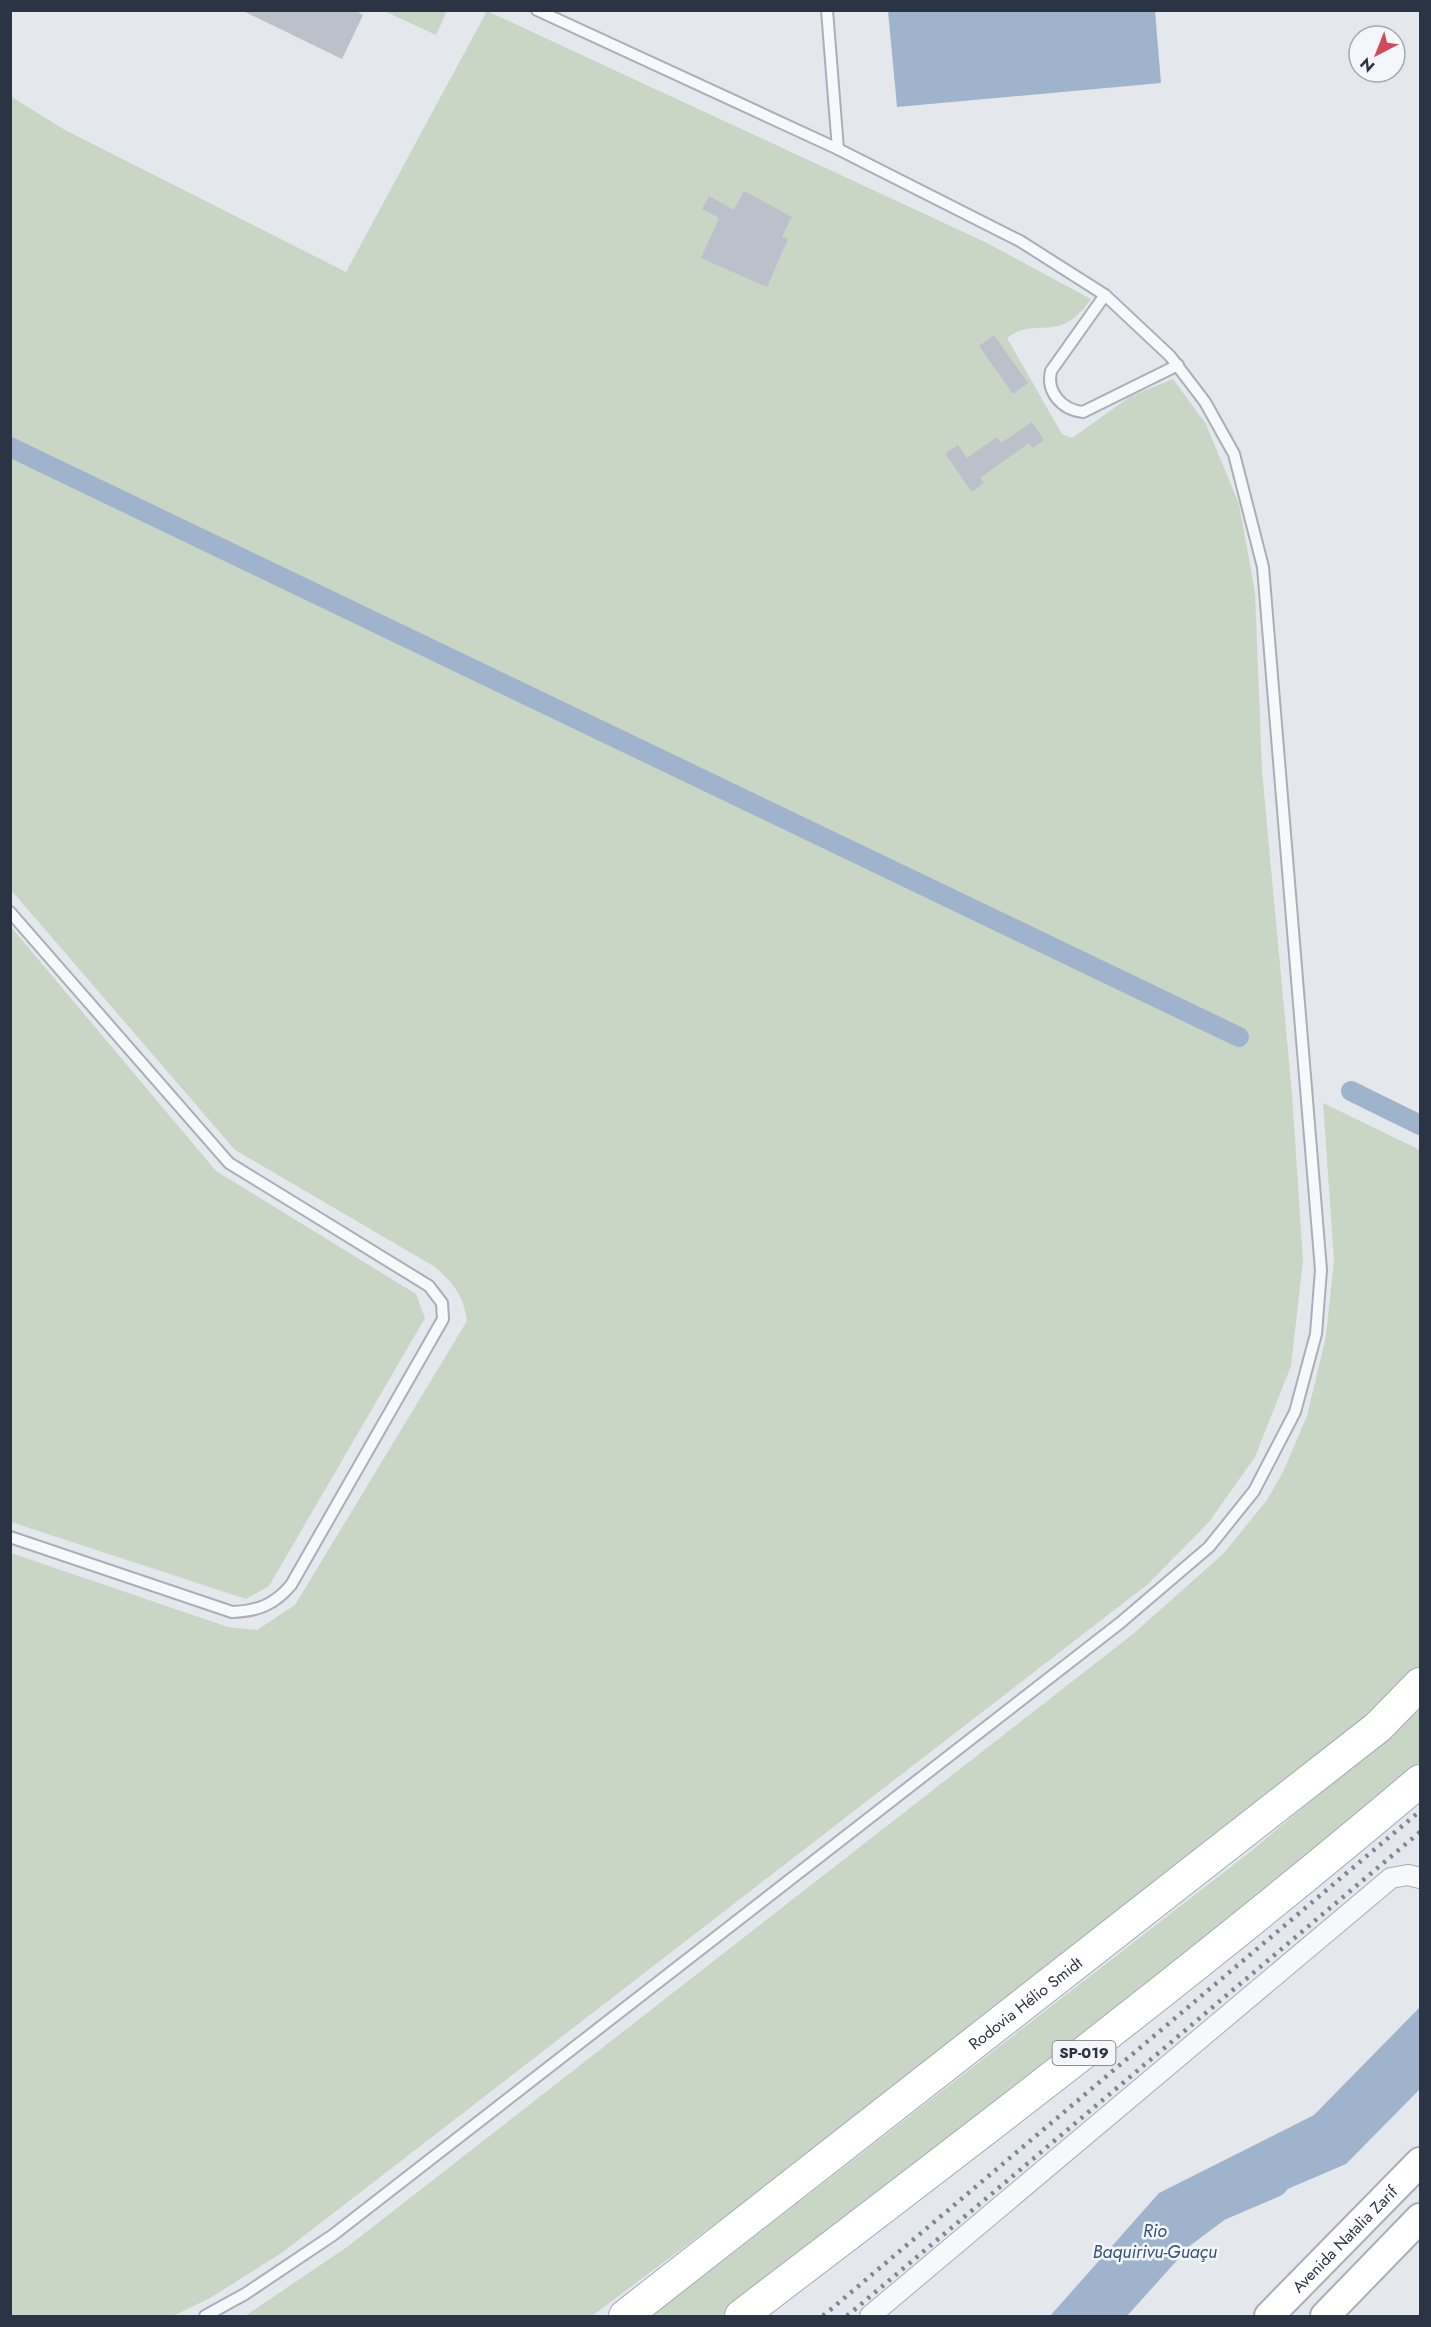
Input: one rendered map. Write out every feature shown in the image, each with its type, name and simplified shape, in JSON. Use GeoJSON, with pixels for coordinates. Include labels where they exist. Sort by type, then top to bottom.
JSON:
{"type":"FeatureCollection","features":[{"type":"Feature","properties":{"kind":"main road","name":"Rodovia Hélio Smidt"},"geometry":{"type":"LineString","coordinates":[[625,2316],[1378,1727],[1420,1684]]}},
{"type":"Feature","properties":{"kind":"main road","name":"SP-019"},"geometry":{"type":"LineString","coordinates":[[741,2316],[1144,2006],[1289,1891],[1420,1781]]}},
{"type":"Feature","properties":{"kind":"main road","name":"Avenida Natalia Zarif"},"geometry":{"type":"LineString","coordinates":[[1269,2316],[1420,2162]]}},
{"type":"Feature","properties":{"kind":"main road"},"geometry":{"type":"LineString","coordinates":[[1320,2312],[1416,2214]]}},
{"type":"Feature","properties":{"kind":"street"},"geometry":{"type":"LineString","coordinates":[[870,2316],[1391,1878],[1408,1875],[1420,1878]]}},
{"type":"Feature","properties":{"kind":"lane"},"geometry":{"type":"LineString","coordinates":[[205,2316],[244,2294],[333,2235],[1120,1623],[1209,1547],[1254,1491],[1295,1412],[1316,1334],[1321,1270],[1263,567],[1234,454],[1205,402],[1178,365],[1105,295],[1020,241],[838,149],[537,10]]}},
{"type":"Feature","properties":{"kind":"lane"},"geometry":{"type":"LineString","coordinates":[[827,10],[838,149]]}},
{"type":"Feature","properties":{"kind":"lane"},"geometry":{"type":"LineString","coordinates":[[1105,295],[1052,371],[1049,381],[1055,396],[1074,411],[1083,412],[1178,365]]}},
{"type":"Feature","properties":{"kind":"lane"},"geometry":{"type":"LineString","coordinates":[[10,912],[229,1164],[429,1286],[442,1303],[444,1319],[291,1585],[277,1601],[254,1610],[232,1612],[10,1537]]}},
{"type":"Feature","properties":{"kind":"lane"},"geometry":{"type":"LineString","coordinates":[[1284,2316],[1420,2178]]}},
{"type":"Feature","properties":{"kind":"green space"},"geometry":{"type":"Polygon","coordinates":[[[384,11],[447,11],[436,35],[384,11]]]}},
{"type":"Feature","properties":{"kind":"green space"},"geometry":{"type":"Polygon","coordinates":[[[487,11],[985,242],[1091,299],[1068,322],[1048,328],[1028,329],[1007,338],[1062,434],[1072,438],[1131,396],[1173,379],[1206,424],[1239,504],[1255,592],[1262,771],[1292,1094],[1303,1260],[1291,1366],[1255,1457],[1209,1522],[1148,1584],[283,2252],[210,2298],[173,2316],[11,2316],[11,1553],[228,1627],[257,1630],[295,1605],[467,1321],[466,1312],[457,1291],[435,1267],[235,1150],[11,890],[10,96],[65,130],[346,272],[487,11]]]}},
{"type":"Feature","properties":{"kind":"green space"},"geometry":{"type":"Polygon","coordinates":[[[11,927],[216,1171],[416,1294],[425,1318],[269,1586],[246,1599],[11,1522],[11,927]]]}},
{"type":"Feature","properties":{"kind":"green space"},"geometry":{"type":"Polygon","coordinates":[[[1323,1103],[1420,1150],[1420,1684],[1378,1727],[592,2316],[245,2316],[347,2247],[1133,1634],[1223,1554],[1267,1500],[1283,1472],[1307,1416],[1326,1336],[1334,1260],[1323,1103]]]}},
{"type":"Feature","properties":{"kind":"green space"},"geometry":{"type":"Polygon","coordinates":[[[1420,1704],[1420,1765],[1279,1884],[723,2316],[652,2316],[1250,1852],[1389,1735],[1420,1704]]]}},
{"type":"Feature","properties":{"kind":"water"},"geometry":{"type":"Polygon","coordinates":[[[888,11],[1155,11],[1161,83],[897,107],[888,11]]]}},
{"type":"Feature","properties":{"kind":"water","name":"Rio Baquirivu-Guaçu"},"geometry":{"type":"Polygon","coordinates":[[[1420,2007],[1420,2089],[1346,2164],[1257,2202],[1248,2194],[1221,2203],[1213,2211],[1207,2227],[1127,2316],[1050,2316],[1159,2193],[1314,2115],[1420,2007]]]}},
{"type":"Feature","properties":{"kind":"building"},"geometry":{"type":"Polygon","coordinates":[[[241,10],[355,10],[363,15],[342,59],[241,10]]]}},
{"type":"Feature","properties":{"kind":"building"},"geometry":{"type":"Polygon","coordinates":[[[744,191],[792,217],[782,236],[788,239],[767,287],[701,258],[719,218],[702,209],[709,196],[734,210],[744,191]]]}},
{"type":"Feature","properties":{"kind":"building"},"geometry":{"type":"Polygon","coordinates":[[[994,335],[1028,383],[1013,394],[979,346],[994,335]]]}},
{"type":"Feature","properties":{"kind":"building"},"geometry":{"type":"Polygon","coordinates":[[[1032,422],[1044,440],[1033,448],[1029,443],[980,478],[984,483],[972,492],[945,454],[958,445],[967,458],[997,437],[1001,443],[1032,422]]]}},
{"type":"Feature","properties":{"kind":"waterway"},"geometry":{"type":"LineString","coordinates":[[10,447],[1239,1037]]}},
{"type":"Feature","properties":{"kind":"waterway"},"geometry":{"type":"LineString","coordinates":[[1351,1091],[1420,1125]]}},
{"type":"Feature","properties":{"kind":"waterway","name":"Rio Baquirivu-Guaçu"},"geometry":{"type":"LineString","coordinates":[[1182,2231],[1217,2205],[1273,2181]]}},
{"type":"Feature","properties":{"kind":"railway"},"geometry":{"type":"LineString","coordinates":[[823,2316],[1420,1811]]}},
{"type":"Feature","properties":{"kind":"railway"},"geometry":{"type":"LineString","coordinates":[[847,2316],[1420,1832]]}}]}
